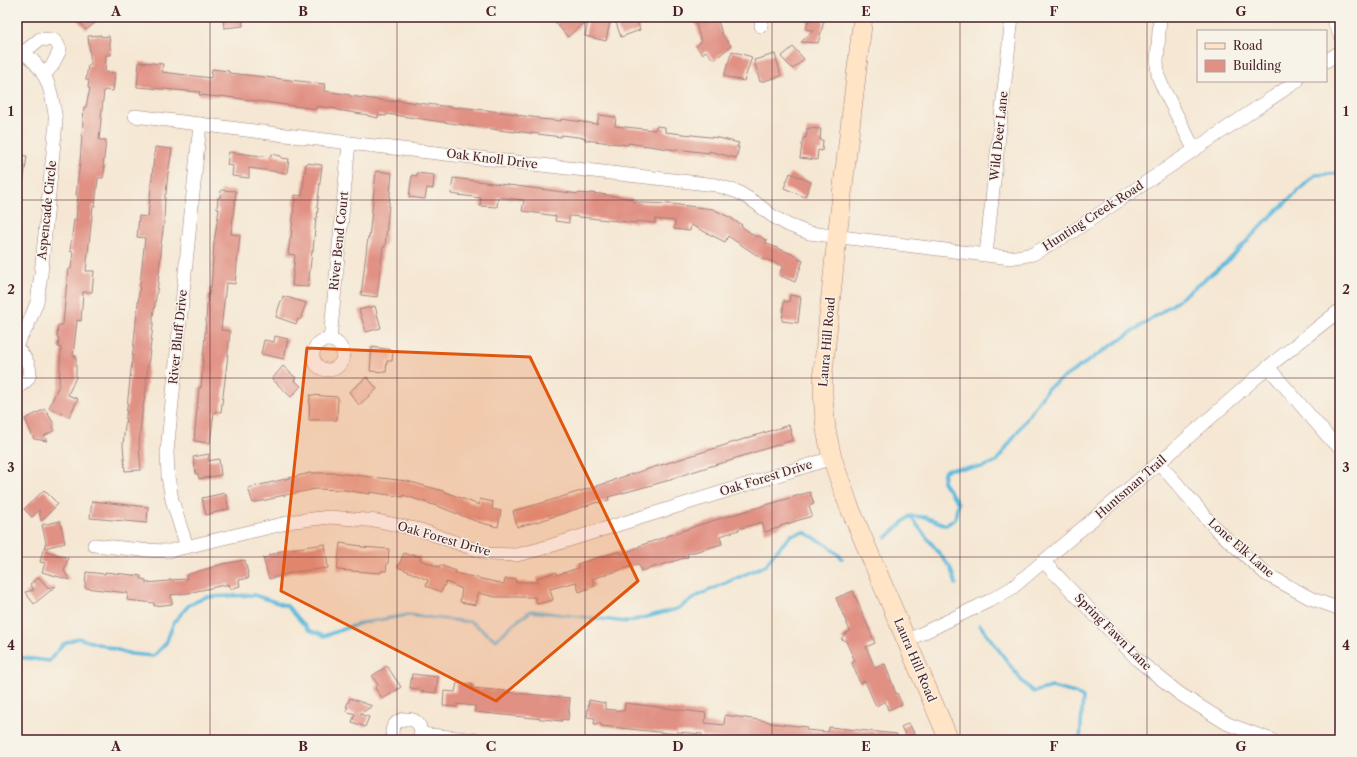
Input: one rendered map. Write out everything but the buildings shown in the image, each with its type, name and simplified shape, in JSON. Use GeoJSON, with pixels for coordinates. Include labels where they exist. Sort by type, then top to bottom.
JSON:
{"type":"FeatureCollection","features":[{"type":"Feature","properties":{"kind":"main road","name":"Laura Hill Road"},"geometry":{"type":"LineString","coordinates":[[863,17],[837,237],[823,372],[823,396],[826,430],[832,458],[849,506],[949,740]]}},
{"type":"Feature","properties":{"kind":"street","name":"Wild Deer Lane"},"geometry":{"type":"LineString","coordinates":[[986,254],[1012,17]]}},
{"type":"Feature","properties":{"kind":"street"},"geometry":{"type":"LineString","coordinates":[[1160,17],[1157,61],[1158,76],[1194,149]]}},
{"type":"Feature","properties":{"kind":"street"},"geometry":{"type":"LineString","coordinates":[[1332,17],[1340,35]]}},
{"type":"Feature","properties":{"kind":"street","name":"Aspencade Circle"},"geometry":{"type":"LineString","coordinates":[[17,343],[28,325],[37,302],[43,259],[56,122],[53,97],[45,74],[32,59],[20,50],[40,39],[54,40],[60,50],[52,66],[45,74]]}},
{"type":"Feature","properties":{"kind":"street"},"geometry":{"type":"LineString","coordinates":[[1327,60],[1340,52]]}},
{"type":"Feature","properties":{"kind":"street","name":"Hunting Creek Road"},"geometry":{"type":"LineString","coordinates":[[837,237],[1010,258],[1033,254],[1072,232],[1295,82]]}},
{"type":"Feature","properties":{"kind":"street","name":"Oak Knoll Drive"},"geometry":{"type":"LineString","coordinates":[[135,116],[349,143],[716,185],[738,192],[788,225],[809,233],[837,237]]}},
{"type":"Feature","properties":{"kind":"street","name":"River Bluff Drive"},"geometry":{"type":"LineString","coordinates":[[187,547],[172,500],[168,476],[167,452],[200,124]]}},
{"type":"Feature","properties":{"kind":"street","name":"River Bend Court"},"geometry":{"type":"LineString","coordinates":[[330,340],[349,143]]}},
{"type":"Feature","properties":{"kind":"street","name":"Huntsman Trail"},"geometry":{"type":"LineString","coordinates":[[906,641],[991,600],[1012,588],[1159,463],[1268,367],[1340,310]]}},
{"type":"Feature","properties":{"kind":"street"},"geometry":{"type":"LineString","coordinates":[[17,348],[23,354],[28,363],[30,374],[26,382],[17,387]]}},
{"type":"Feature","properties":{"kind":"street"},"geometry":{"type":"LineString","coordinates":[[1268,367],[1331,440],[1340,448]]}},
{"type":"Feature","properties":{"kind":"street","name":"Oak Forest Drive"},"geometry":{"type":"LineString","coordinates":[[94,545],[169,551],[295,521],[330,517],[378,521],[421,530],[488,554],[517,555],[832,458]]}},
{"type":"Feature","properties":{"kind":"street","name":"Lone Elk Lane"},"geometry":{"type":"LineString","coordinates":[[1159,463],[1217,530],[1266,574],[1310,598],[1340,609]]}},
{"type":"Feature","properties":{"kind":"street","name":"Spring Fawn Lane"},"geometry":{"type":"LineString","coordinates":[[1044,562],[1139,661],[1180,694],[1228,724],[1272,740]]}},
{"type":"Feature","properties":{"kind":"street"},"geometry":{"type":"LineString","coordinates":[[394,740],[392,732],[393,727],[399,720],[408,718],[417,722],[420,737],[477,740]]}},
{"type":"Feature","properties":{"kind":"highlighted area"},"geometry":{"type":"Polygon","coordinates":[[[307,348],[530,357],[638,581],[496,701],[281,591],[307,348]]]}},
{"type":"Feature","properties":{"kind":"waterway"},"geometry":{"type":"LineString","coordinates":[[886,538],[910,516],[925,517],[946,525],[955,519],[958,503],[943,482],[944,472],[949,469],[983,467],[997,461],[1048,388],[1172,305],[1228,261],[1264,223],[1315,175],[1340,173]]}},
{"type":"Feature","properties":{"kind":"waterway"},"geometry":{"type":"LineString","coordinates":[[910,516],[950,567],[956,584]]}},
{"type":"Feature","properties":{"kind":"waterway"},"geometry":{"type":"LineString","coordinates":[[17,657],[49,661],[63,644],[78,638],[131,654],[154,656],[166,643],[174,622],[189,605],[206,597],[254,595],[287,606],[309,630],[324,636],[361,623],[408,615],[471,622],[496,640],[513,624],[531,611],[627,622],[677,609],[701,594],[766,565],[791,535],[804,532],[827,545],[842,558]]}},
{"type":"Feature","properties":{"kind":"waterway"},"geometry":{"type":"LineString","coordinates":[[980,625],[1022,681],[1033,692],[1052,687],[1075,693],[1083,698],[1080,740]]}}]}
